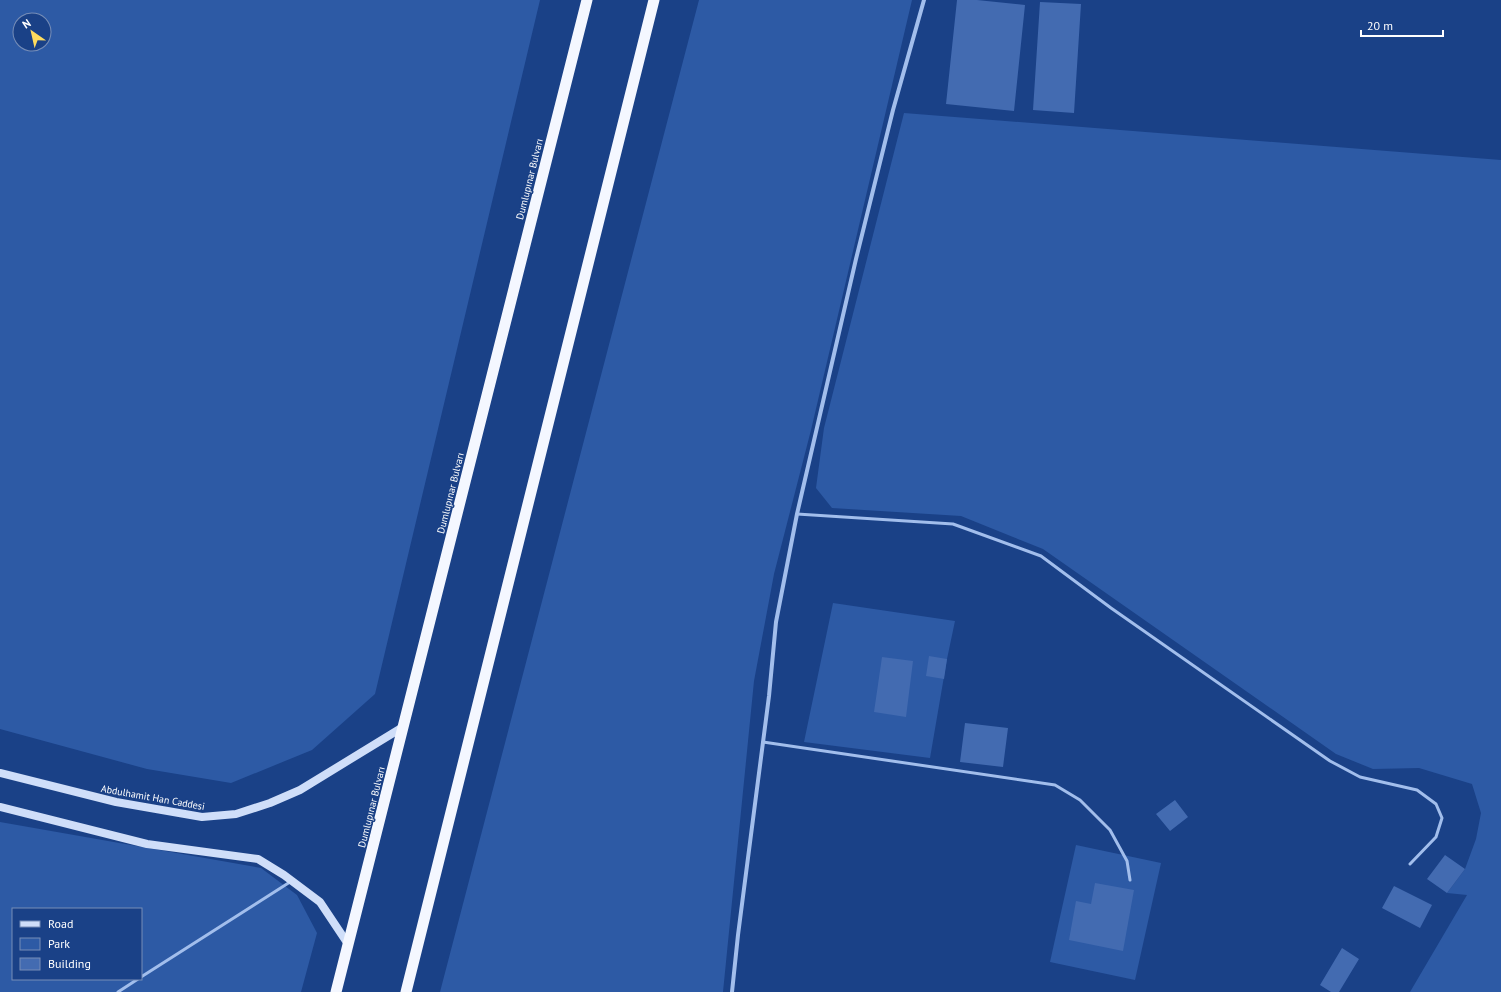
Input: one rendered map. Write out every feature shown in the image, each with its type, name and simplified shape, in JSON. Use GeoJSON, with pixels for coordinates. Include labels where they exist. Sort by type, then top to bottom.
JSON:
{"type":"FeatureCollection","features":[{"type":"Feature","properties":{"kind":"highway","name":"Dumlupınar Bulvarı"},"geometry":{"type":"LineString","coordinates":[[336,992],[587,0]]}},
{"type":"Feature","properties":{"kind":"highway"},"geometry":{"type":"LineString","coordinates":[[406,992],[654,0]]}},
{"type":"Feature","properties":{"kind":"main road","name":"Abdulhamit Han Caddesi"},"geometry":{"type":"LineString","coordinates":[[0,774],[116,802],[202,817],[236,814],[270,803],[300,790],[404,727]]}},
{"type":"Feature","properties":{"kind":"main road"},"geometry":{"type":"LineString","coordinates":[[0,807],[147,844],[258,859],[292,881],[320,902],[348,944]]}},
{"type":"Feature","properties":{"kind":"street"},"geometry":{"type":"LineString","coordinates":[[732,992],[763,742],[776,622],[797,514],[856,259],[893,110],[924,0]]}},
{"type":"Feature","properties":{"kind":"lane"},"geometry":{"type":"LineString","coordinates":[[797,514],[953,524],[1041,556],[1111,608],[1330,761],[1360,776],[1417,790],[1436,804],[1442,818],[1436,837],[1410,864]]}},
{"type":"Feature","properties":{"kind":"lane"},"geometry":{"type":"LineString","coordinates":[[763,742],[1055,785],[1080,800],[1110,830],[1127,861],[1130,880]]}},
{"type":"Feature","properties":{"kind":"lane"},"geometry":{"type":"LineString","coordinates":[[142,976],[292,881]]}},
{"type":"Feature","properties":{"kind":"lane"},"geometry":{"type":"LineString","coordinates":[[118,992],[136,980]]}},
{"type":"Feature","properties":{"kind":"green space"},"geometry":{"type":"Polygon","coordinates":[[[0,0],[540,0],[375,694],[312,750],[231,783],[147,769],[0,729],[0,0]]]}},
{"type":"Feature","properties":{"kind":"green space"},"geometry":{"type":"Polygon","coordinates":[[[699,0],[912,0],[811,430],[774,574],[754,681],[723,992],[440,992],[699,0]]]}},
{"type":"Feature","properties":{"kind":"green space"},"geometry":{"type":"Polygon","coordinates":[[[904,113],[1501,160],[1501,992],[1410,992],[1467,895],[1447,893],[1465,869],[1476,839],[1481,813],[1472,784],[1419,768],[1373,769],[1336,754],[1043,549],[961,516],[832,508],[816,488],[824,428],[904,113]]]}},
{"type":"Feature","properties":{"kind":"green space"},"geometry":{"type":"Polygon","coordinates":[[[833,603],[955,621],[930,758],[804,742],[833,603]]]}},
{"type":"Feature","properties":{"kind":"green space"},"geometry":{"type":"Polygon","coordinates":[[[0,822],[261,868],[297,895],[317,933],[301,992],[0,992],[0,822]]]}},
{"type":"Feature","properties":{"kind":"green space"},"geometry":{"type":"Polygon","coordinates":[[[1076,845],[1161,863],[1135,980],[1050,962],[1076,845]]]}},
{"type":"Feature","properties":{"kind":"building"},"geometry":{"type":"Polygon","coordinates":[[[957,0],[977,0],[1025,5],[1014,111],[946,104],[957,0]]]}},
{"type":"Feature","properties":{"kind":"building"},"geometry":{"type":"Polygon","coordinates":[[[1040,2],[1081,4],[1074,113],[1033,110],[1040,2]]]}},
{"type":"Feature","properties":{"kind":"building"},"geometry":{"type":"Polygon","coordinates":[[[929,656],[947,659],[944,679],[926,676],[929,656]]]}},
{"type":"Feature","properties":{"kind":"building"},"geometry":{"type":"Polygon","coordinates":[[[882,657],[913,661],[906,717],[874,712],[882,657]]]}},
{"type":"Feature","properties":{"kind":"building"},"geometry":{"type":"Polygon","coordinates":[[[965,723],[1008,728],[1003,767],[960,762],[965,723]]]}},
{"type":"Feature","properties":{"kind":"building"},"geometry":{"type":"Polygon","coordinates":[[[1175,800],[1188,817],[1170,831],[1156,814],[1175,800]]]}},
{"type":"Feature","properties":{"kind":"building"},"geometry":{"type":"Polygon","coordinates":[[[1445,855],[1465,869],[1447,893],[1427,879],[1445,855]]]}},
{"type":"Feature","properties":{"kind":"building"},"geometry":{"type":"Polygon","coordinates":[[[1095,883],[1134,890],[1123,951],[1069,940],[1076,901],[1091,904],[1095,883]]]}},
{"type":"Feature","properties":{"kind":"building"},"geometry":{"type":"Polygon","coordinates":[[[1394,886],[1432,905],[1420,928],[1382,908],[1394,886]]]}},
{"type":"Feature","properties":{"kind":"building"},"geometry":{"type":"Polygon","coordinates":[[[1342,948],[1359,959],[1339,992],[1331,992],[1320,985],[1342,948]]]}}]}
